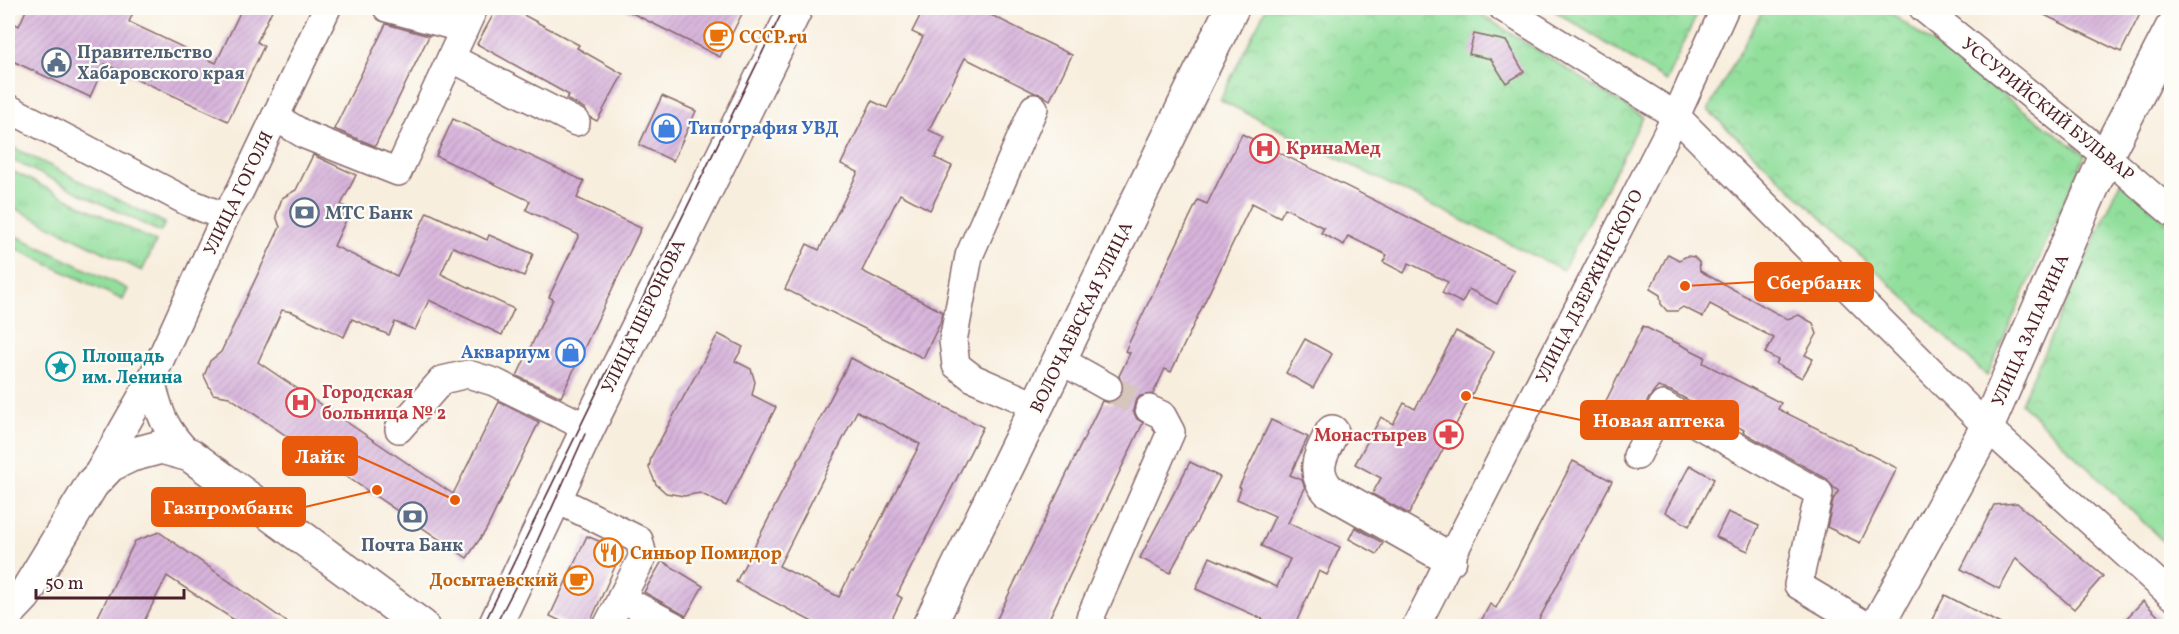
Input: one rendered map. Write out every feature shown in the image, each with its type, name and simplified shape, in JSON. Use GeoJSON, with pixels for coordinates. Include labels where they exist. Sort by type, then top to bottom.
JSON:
{"type":"FeatureCollection","features":[{"type":"Feature","properties":{"kind":"main road","name":"УЛИЦА ШЕРОНОВА"},"geometry":{"type":"LineString","coordinates":[[495,627],[588,428],[796,8]]}},
{"type":"Feature","properties":{"kind":"main road","name":"ВОЛОЧАЕВСКАЯ УЛИЦА"},"geometry":{"type":"LineString","coordinates":[[929,627],[1232,8]]}},
{"type":"Feature","properties":{"kind":"main road","name":"УЛИЦА ЗАПАРИНА"},"geometry":{"type":"LineString","coordinates":[[1877,627],[1987,427],[2106,156],[2172,28]]}},
{"type":"Feature","properties":{"kind":"main road"},"geometry":{"type":"LineString","coordinates":[[1332,432],[1318,467],[1319,477],[1328,490],[1450,559]]}},
{"type":"Feature","properties":{"kind":"main road"},"geometry":{"type":"LineString","coordinates":[[8,613],[24,596],[92,484],[110,465],[131,455],[161,447],[190,455],[422,627]]}},
{"type":"Feature","properties":{"kind":"street","name":"УЛИЦА ГОГОЛЯ"},"geometry":{"type":"LineString","coordinates":[[92,484],[151,380],[225,217],[240,191],[327,8]]}},
{"type":"Feature","properties":{"kind":"street"},"geometry":{"type":"LineString","coordinates":[[275,117],[305,135],[398,172],[469,18],[387,8]]}},
{"type":"Feature","properties":{"kind":"street"},"geometry":{"type":"LineString","coordinates":[[1503,8],[1676,116],[1987,427],[2172,596]]}},
{"type":"Feature","properties":{"kind":"street","name":"УЛИЦА ДЗЕРЖИНСКОГО"},"geometry":{"type":"LineString","coordinates":[[1416,627],[1676,116],[1725,8]]}},
{"type":"Feature","properties":{"kind":"street","name":"УССУРИЙСКИЙ БУЛЬВАР"},"geometry":{"type":"LineString","coordinates":[[1923,8],[2106,156],[2172,213]]}},
{"type":"Feature","properties":{"kind":"street"},"geometry":{"type":"LineString","coordinates":[[451,58],[576,122]]}},
{"type":"Feature","properties":{"kind":"street"},"geometry":{"type":"LineString","coordinates":[[8,108],[188,202],[225,217]]}},
{"type":"Feature","properties":{"kind":"street"},"geometry":{"type":"LineString","coordinates":[[1034,108],[969,256],[953,341],[956,365],[973,378],[1037,406]]}},
{"type":"Feature","properties":{"kind":"street"},"geometry":{"type":"LineString","coordinates":[[1060,360],[1108,387]]}},
{"type":"Feature","properties":{"kind":"street"},"geometry":{"type":"LineString","coordinates":[[399,429],[442,380],[468,374],[494,382],[588,428]]}},
{"type":"Feature","properties":{"kind":"street"},"geometry":{"type":"LineString","coordinates":[[151,380],[159,411],[172,437],[190,455]]}},
{"type":"Feature","properties":{"kind":"street"},"geometry":{"type":"LineString","coordinates":[[1637,456],[1663,405],[1819,493],[1798,585],[1867,627]]}},
{"type":"Feature","properties":{"kind":"street"},"geometry":{"type":"LineString","coordinates":[[1094,627],[1090,618],[1171,432],[1162,415],[1149,409]]}},
{"type":"Feature","properties":{"kind":"street"},"geometry":{"type":"LineString","coordinates":[[555,499],[639,540],[643,556],[606,627]]}},
{"type":"Feature","properties":{"kind":"street"},"geometry":{"type":"LineString","coordinates":[[621,598],[674,627]]}},
{"type":"Feature","properties":{"kind":"green space"},"geometry":{"type":"Polygon","coordinates":[[[1266,8],[1471,8],[1643,117],[1563,270],[1220,100],[1266,8]]]}},
{"type":"Feature","properties":{"kind":"green space"},"geometry":{"type":"Polygon","coordinates":[[[1550,8],[1700,8],[1666,81],[1550,8]]]}},
{"type":"Feature","properties":{"kind":"green space"},"geometry":{"type":"Polygon","coordinates":[[[1764,8],[1884,8],[2085,155],[1987,376],[1708,110],[1764,8]]]}},
{"type":"Feature","properties":{"kind":"green space"},"geometry":{"type":"Polygon","coordinates":[[[8,145],[165,223],[160,232],[8,158],[8,145]]]}},
{"type":"Feature","properties":{"kind":"green space"},"geometry":{"type":"Polygon","coordinates":[[[8,169],[156,242],[142,271],[8,205],[8,169]]]}},
{"type":"Feature","properties":{"kind":"green space"},"geometry":{"type":"Polygon","coordinates":[[[2121,181],[2171,226],[2171,549],[2021,403],[2121,181]]]}},
{"type":"Feature","properties":{"kind":"green space"},"geometry":{"type":"Polygon","coordinates":[[[8,232],[128,289],[123,300],[8,245],[8,232]]]}},
{"type":"Feature","properties":{"kind":"building"},"geometry":{"type":"Polygon","coordinates":[[[27,8],[135,8],[129,22],[216,63],[242,8],[273,8],[257,42],[264,46],[228,121],[105,64],[90,97],[8,59],[8,20],[19,26],[27,8]]]}},
{"type":"Feature","properties":{"kind":"building"},"geometry":{"type":"Polygon","coordinates":[[[497,8],[511,8],[579,45],[577,48],[623,74],[597,121],[591,118],[584,108],[566,99],[569,95],[477,44],[497,8]]]}},
{"type":"Feature","properties":{"kind":"building"},"geometry":{"type":"Polygon","coordinates":[[[622,8],[745,8],[720,57],[622,8]]]}},
{"type":"Feature","properties":{"kind":"building"},"geometry":{"type":"Polygon","coordinates":[[[924,8],[977,8],[1072,55],[1050,100],[965,58],[929,130],[945,138],[935,158],[952,166],[930,210],[900,194],[862,271],[943,312],[923,358],[785,289],[807,244],[819,250],[858,172],[841,164],[872,101],[887,108],[923,37],[912,32],[924,8]]]}},
{"type":"Feature","properties":{"kind":"building"},"geometry":{"type":"Polygon","coordinates":[[[2030,8],[2143,8],[2121,52],[2030,8]]]}},
{"type":"Feature","properties":{"kind":"building"},"geometry":{"type":"Polygon","coordinates":[[[386,24],[429,36],[375,146],[334,129],[386,24]]]}},
{"type":"Feature","properties":{"kind":"building"},"geometry":{"type":"Polygon","coordinates":[[[1474,34],[1506,41],[1524,72],[1506,83],[1491,59],[1469,54],[1474,34]]]}},
{"type":"Feature","properties":{"kind":"building","name":"Типография УВД"},"geometry":{"type":"Polygon","coordinates":[[[662,96],[696,111],[673,161],[639,145],[662,96]]]}},
{"type":"Feature","properties":{"kind":"building"},"geometry":{"type":"Polygon","coordinates":[[[453,119],[584,181],[577,198],[641,228],[561,397],[517,376],[553,299],[549,297],[579,235],[526,210],[530,201],[436,156],[453,119]]]}},
{"type":"Feature","properties":{"kind":"building"},"geometry":{"type":"Polygon","coordinates":[[[1242,134],[1514,270],[1497,304],[1469,289],[1462,303],[1442,293],[1448,282],[1409,263],[1404,273],[1383,262],[1387,255],[1348,236],[1344,245],[1321,233],[1324,228],[1285,208],[1280,217],[1252,203],[1171,372],[1165,369],[1153,394],[1140,396],[1135,402],[1133,411],[1137,419],[1143,423],[1045,627],[993,627],[1102,401],[1109,403],[1115,401],[1122,394],[1124,386],[1119,376],[1130,353],[1125,351],[1198,200],[1207,204],[1242,134]]]}},
{"type":"Feature","properties":{"kind":"building"},"geometry":{"type":"Polygon","coordinates":[[[313,155],[356,175],[341,205],[351,209],[334,246],[397,276],[427,212],[487,240],[489,235],[533,254],[524,276],[453,247],[441,274],[514,309],[502,335],[429,300],[415,330],[395,322],[389,335],[352,319],[344,337],[292,312],[282,310],[258,362],[453,494],[499,402],[539,422],[486,530],[467,558],[229,397],[213,394],[204,376],[210,361],[221,352],[280,227],[276,216],[282,198],[296,190],[313,155]]]}},
{"type":"Feature","properties":{"kind":"building"},"geometry":{"type":"Polygon","coordinates":[[[1668,254],[1679,260],[1687,256],[1694,257],[1699,262],[1700,271],[1787,319],[1799,315],[1813,323],[1817,334],[1805,355],[1813,359],[1802,378],[1776,364],[1778,360],[1765,353],[1774,338],[1710,304],[1703,317],[1683,307],[1677,311],[1667,311],[1661,304],[1660,295],[1650,289],[1668,254]]]}},
{"type":"Feature","properties":{"kind":"building"},"geometry":{"type":"Polygon","coordinates":[[[1643,326],[1705,357],[1703,363],[1781,403],[1778,409],[1897,468],[1860,543],[1827,527],[1833,500],[1839,490],[1834,488],[1827,479],[1743,432],[1744,430],[1671,391],[1658,387],[1649,398],[1634,428],[1601,411],[1643,326]]]}},
{"type":"Feature","properties":{"kind":"building"},"geometry":{"type":"Polygon","coordinates":[[[1456,331],[1494,352],[1409,514],[1372,494],[1381,478],[1355,464],[1381,417],[1393,424],[1404,403],[1415,409],[1456,331]]]}},
{"type":"Feature","properties":{"kind":"building"},"geometry":{"type":"Polygon","coordinates":[[[718,334],[743,347],[735,361],[751,369],[755,382],[752,395],[776,407],[726,506],[700,493],[684,496],[666,493],[656,484],[649,468],[651,457],[718,334]]]}},
{"type":"Feature","properties":{"kind":"building"},"geometry":{"type":"Polygon","coordinates":[[[1305,339],[1332,354],[1313,388],[1286,373],[1305,339]]]}},
{"type":"Feature","properties":{"kind":"building"},"geometry":{"type":"Polygon","coordinates":[[[851,358],[983,427],[897,595],[902,598],[888,627],[822,627],[736,582],[851,358]],[[857,411],[779,566],[839,597],[920,444],[857,411]]]}},
{"type":"Feature","properties":{"kind":"building"},"geometry":{"type":"Polygon","coordinates":[[[1271,420],[1308,437],[1290,475],[1302,480],[1305,488],[1288,523],[1340,547],[1327,575],[1319,571],[1294,627],[1259,627],[1263,619],[1196,589],[1210,557],[1277,587],[1290,559],[1261,546],[1275,516],[1237,499],[1241,488],[1239,487],[1271,420]]]}},
{"type":"Feature","properties":{"kind":"building"},"geometry":{"type":"Polygon","coordinates":[[[1573,461],[1612,481],[1535,627],[1478,627],[1490,604],[1496,608],[1573,461]]]}},
{"type":"Feature","properties":{"kind":"building"},"geometry":{"type":"Polygon","coordinates":[[[1190,462],[1220,477],[1170,573],[1140,558],[1190,462]]]}},
{"type":"Feature","properties":{"kind":"building"},"geometry":{"type":"Polygon","coordinates":[[[1690,465],[1714,479],[1689,526],[1665,512],[1690,465]]]}},
{"type":"Feature","properties":{"kind":"building"},"geometry":{"type":"Polygon","coordinates":[[[2017,503],[2103,576],[2074,609],[2016,558],[1999,589],[1961,569],[1994,505],[2017,503]]]}},
{"type":"Feature","properties":{"kind":"building"},"geometry":{"type":"Polygon","coordinates":[[[1728,512],[1759,526],[1748,551],[1716,537],[1728,512]]]}},
{"type":"Feature","properties":{"kind":"building"},"geometry":{"type":"Polygon","coordinates":[[[1355,527],[1383,543],[1377,554],[1349,539],[1355,527]]]}},
{"type":"Feature","properties":{"kind":"building"},"geometry":{"type":"Polygon","coordinates":[[[159,532],[294,627],[245,627],[167,576],[141,627],[93,627],[135,541],[159,532]]]}},
{"type":"Feature","properties":{"kind":"building"},"geometry":{"type":"Polygon","coordinates":[[[587,536],[622,551],[588,627],[573,627],[550,616],[587,536]]]}},
{"type":"Feature","properties":{"kind":"building"},"geometry":{"type":"Polygon","coordinates":[[[662,561],[703,586],[686,616],[644,592],[662,561]]]}},
{"type":"Feature","properties":{"kind":"building"},"geometry":{"type":"Polygon","coordinates":[[[1945,595],[2006,627],[1928,627],[1945,595]]]}},
{"type":"Feature","properties":{"kind":"building"},"geometry":{"type":"Polygon","coordinates":[[[2143,601],[2169,627],[2118,627],[2143,601]]]}},
{"type":"Feature","properties":{"kind":"tunnel"},"geometry":{"type":"LineString","coordinates":[[1108,387],[1149,409]]}},
{"type":"Feature","properties":{"kind":"tram line"},"geometry":{"type":"LineString","coordinates":[[483,626],[784,8]]}},
{"type":"Feature","properties":{"kind":"tram line"},"geometry":{"type":"LineString","coordinates":[[495,626],[526,566],[585,434]]}},
{"type":"Feature","properties":{"kind":"place","name":"СССР.ru"},"geometry":{"type":"Point","coordinates":[718,37]}},
{"type":"Feature","properties":{"kind":"place","name":"Правительство Хабаровского края"},"geometry":{"type":"Point","coordinates":[56,62]}},
{"type":"Feature","properties":{"kind":"place","name":"Типография УВД"},"geometry":{"type":"Point","coordinates":[667,128]}},
{"type":"Feature","properties":{"kind":"place","name":"КринаМед"},"geometry":{"type":"Point","coordinates":[1265,148]}},
{"type":"Feature","properties":{"kind":"place","name":"МТС Банк"},"geometry":{"type":"Point","coordinates":[304,213]}},
{"type":"Feature","properties":{"kind":"place","name":"Сбербанк"},"geometry":{"type":"Point","coordinates":[1685,286]}},
{"type":"Feature","properties":{"kind":"place","name":"Аквариум"},"geometry":{"type":"Point","coordinates":[571,352]}},
{"type":"Feature","properties":{"kind":"place","name":"Площадь им. Ленина"},"geometry":{"type":"Point","coordinates":[61,366]}},
{"type":"Feature","properties":{"kind":"place","name":"Новая аптека"},"geometry":{"type":"Point","coordinates":[1466,396]}},
{"type":"Feature","properties":{"kind":"place","name":"Городская больница № 2"},"geometry":{"type":"Point","coordinates":[301,402]}},
{"type":"Feature","properties":{"kind":"place","name":"Монастырев"},"geometry":{"type":"Point","coordinates":[1448,435]}},
{"type":"Feature","properties":{"kind":"place","name":"Газпромбанк"},"geometry":{"type":"Point","coordinates":[377,490]}},
{"type":"Feature","properties":{"kind":"place","name":"Лайк"},"geometry":{"type":"Point","coordinates":[455,500]}},
{"type":"Feature","properties":{"kind":"place","name":"Почта Банк"},"geometry":{"type":"Point","coordinates":[412,516]}},
{"type":"Feature","properties":{"kind":"place","name":"Синьор Помидор"},"geometry":{"type":"Point","coordinates":[609,553]}},
{"type":"Feature","properties":{"kind":"place","name":"Досытаевский"},"geometry":{"type":"Point","coordinates":[579,580]}}]}
